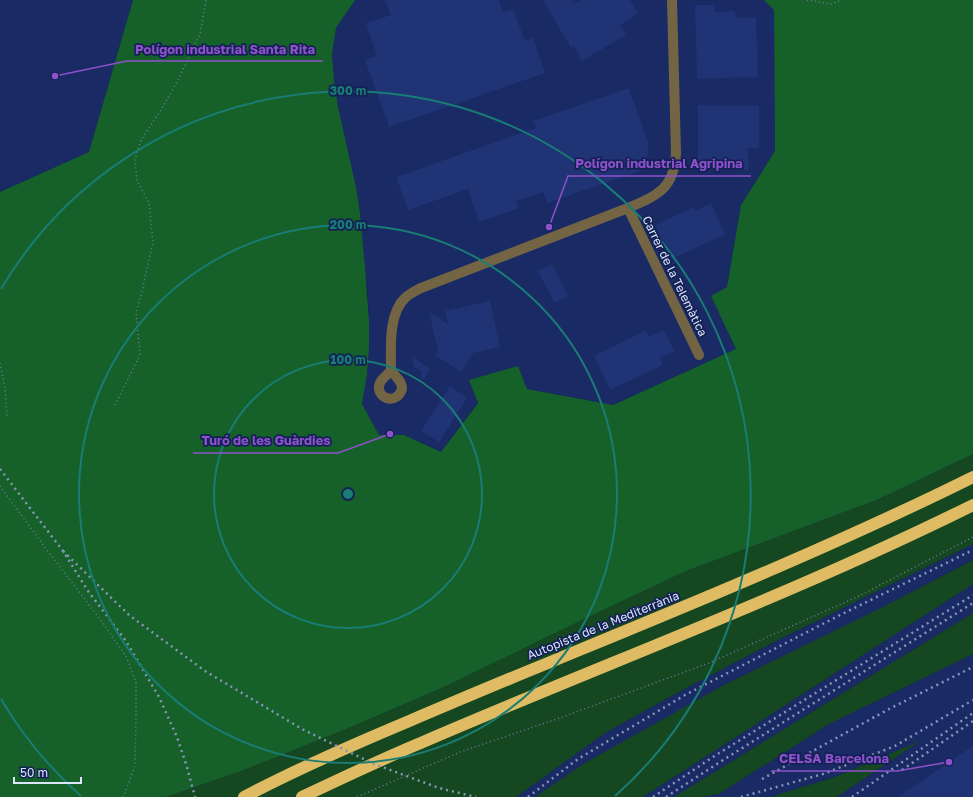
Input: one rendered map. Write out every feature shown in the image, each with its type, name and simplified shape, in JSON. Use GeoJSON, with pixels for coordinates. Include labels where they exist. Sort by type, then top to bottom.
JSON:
{"type":"FeatureCollection","features":[{"type":"Feature","properties":{"kind":"highway","name":"Autopista de la Mediterrània"},"geometry":{"type":"LineString","coordinates":[[244,797],[356,744],[491,686],[816,551],[973,477]]}},
{"type":"Feature","properties":{"kind":"highway"},"geometry":{"type":"LineString","coordinates":[[302,797],[423,742],[695,630],[820,576],[892,544],[973,505]]}},
{"type":"Feature","properties":{"kind":"highway"},"geometry":{"type":"LineString","coordinates":[[233,797],[273,782]]}},
{"type":"Feature","properties":{"kind":"street"},"geometry":{"type":"LineString","coordinates":[[390,370],[393,322],[398,306],[404,298],[428,286],[653,198],[666,186],[671,178],[675,166],[676,153],[672,0]]}},
{"type":"Feature","properties":{"kind":"street","name":"Carrer de la Telemàtica"},"geometry":{"type":"LineString","coordinates":[[628,208],[699,354]]}},
{"type":"Feature","properties":{"kind":"path"},"geometry":{"type":"LineString","coordinates":[[115,405],[140,355],[136,313],[153,242],[149,203],[137,181],[135,160],[140,142],[178,80],[200,34],[206,0]]}},
{"type":"Feature","properties":{"kind":"path"},"geometry":{"type":"LineString","coordinates":[[808,0],[831,4],[842,0]]}},
{"type":"Feature","properties":{"kind":"path"},"geometry":{"type":"LineString","coordinates":[[0,363],[5,388],[7,417]]}},
{"type":"Feature","properties":{"kind":"path"},"geometry":{"type":"LineString","coordinates":[[0,486],[103,622],[126,656],[136,682],[135,765],[123,797]]}},
{"type":"Feature","properties":{"kind":"path"},"geometry":{"type":"LineString","coordinates":[[357,797],[460,752],[557,720],[710,663],[859,596],[973,537]]}},
{"type":"Feature","properties":{"kind":"shaded area"},"geometry":{"type":"Polygon","coordinates":[[[0,0],[133,0],[89,152],[0,192],[0,0]]]}},
{"type":"Feature","properties":{"kind":"shaded area"},"geometry":{"type":"Polygon","coordinates":[[[355,0],[764,0],[774,10],[775,151],[741,205],[727,287],[712,297],[736,349],[613,405],[527,389],[518,366],[478,402],[441,452],[404,435],[379,435],[362,404],[367,375],[369,348],[368,294],[350,160],[338,107],[332,54],[336,28],[355,0]]]}},
{"type":"Feature","properties":{"kind":"shaded area"},"geometry":{"type":"Polygon","coordinates":[[[973,544],[973,560],[585,763],[535,797],[516,797],[605,733],[677,693],[778,640],[973,544]]]}},
{"type":"Feature","properties":{"kind":"shaded area"},"geometry":{"type":"Polygon","coordinates":[[[973,584],[973,613],[674,797],[643,797],[973,584]]]}},
{"type":"Feature","properties":{"kind":"shaded area"},"geometry":{"type":"Polygon","coordinates":[[[973,654],[973,797],[837,797],[917,743],[835,777],[770,797],[702,797],[719,794],[829,724],[973,654]]]}},
{"type":"Feature","properties":{"kind":"green space"},"geometry":{"type":"Polygon","coordinates":[[[133,0],[355,0],[336,28],[332,54],[338,107],[356,187],[365,267],[369,321],[369,348],[367,375],[362,404],[379,435],[404,435],[441,452],[478,403],[469,380],[518,366],[527,389],[613,405],[736,349],[711,296],[727,287],[741,205],[775,151],[774,10],[764,0],[973,0],[973,454],[879,499],[686,571],[444,687],[344,730],[244,770],[166,797],[0,797],[0,192],[89,152],[133,0]]]}},
{"type":"Feature","properties":{"kind":"green space"},"geometry":{"type":"Polygon","coordinates":[[[973,454],[973,544],[778,640],[677,693],[605,733],[516,797],[166,797],[244,770],[344,730],[444,687],[686,571],[879,499],[973,454]]]}},
{"type":"Feature","properties":{"kind":"green space"},"geometry":{"type":"Polygon","coordinates":[[[973,560],[973,584],[643,797],[535,797],[585,763],[724,685],[881,608],[973,560]]]}},
{"type":"Feature","properties":{"kind":"green space"},"geometry":{"type":"Polygon","coordinates":[[[973,613],[973,654],[829,724],[719,794],[702,797],[674,797],[973,613]]]}},
{"type":"Feature","properties":{"kind":"green space"},"geometry":{"type":"Polygon","coordinates":[[[920,741],[837,797],[770,797],[835,777],[920,741]]]}},
{"type":"Feature","properties":{"kind":"building"},"geometry":{"type":"Polygon","coordinates":[[[385,0],[499,0],[503,12],[513,9],[525,41],[533,38],[545,73],[389,127],[365,60],[377,56],[366,23],[391,15],[385,0]]]}},
{"type":"Feature","properties":{"kind":"building"},"geometry":{"type":"Polygon","coordinates":[[[543,0],[572,0],[574,4],[580,0],[630,0],[638,14],[620,25],[626,35],[582,61],[574,46],[571,48],[543,0]]]}},
{"type":"Feature","properties":{"kind":"building"},"geometry":{"type":"Polygon","coordinates":[[[695,5],[715,5],[715,12],[735,11],[736,18],[756,17],[758,77],[697,79],[695,5]]]}},
{"type":"Feature","properties":{"kind":"building"},"geometry":{"type":"Polygon","coordinates":[[[629,88],[648,142],[647,169],[547,203],[543,192],[516,201],[519,208],[479,222],[468,189],[408,210],[396,177],[536,128],[533,121],[629,88]]]}},
{"type":"Feature","properties":{"kind":"building"},"geometry":{"type":"Polygon","coordinates":[[[698,105],[759,106],[759,148],[748,148],[749,170],[698,170],[698,105]]]}},
{"type":"Feature","properties":{"kind":"building"},"geometry":{"type":"Polygon","coordinates":[[[711,203],[725,234],[672,259],[655,225],[694,207],[696,211],[711,203]]]}},
{"type":"Feature","properties":{"kind":"building"},"geometry":{"type":"Polygon","coordinates":[[[552,264],[568,296],[555,303],[538,271],[552,264]]]}},
{"type":"Feature","properties":{"kind":"building"},"geometry":{"type":"Polygon","coordinates":[[[490,301],[500,347],[473,353],[461,372],[435,355],[438,351],[429,312],[448,324],[445,311],[490,301]]]}},
{"type":"Feature","properties":{"kind":"building"},"geometry":{"type":"Polygon","coordinates":[[[646,330],[649,337],[664,330],[674,351],[660,358],[663,365],[610,390],[594,356],[646,330]]]}},
{"type":"Feature","properties":{"kind":"building"},"geometry":{"type":"Polygon","coordinates":[[[412,357],[430,369],[423,381],[421,371],[414,367],[412,357]]]}},
{"type":"Feature","properties":{"kind":"building"},"geometry":{"type":"Polygon","coordinates":[[[450,386],[467,398],[439,442],[421,431],[450,386]]]}},
{"type":"Feature","properties":{"kind":"building"},"geometry":{"type":"Polygon","coordinates":[[[973,746],[973,797],[898,797],[973,746]]]}},
{"type":"Feature","properties":{"kind":"railway"},"geometry":{"type":"LineString","coordinates":[[0,469],[63,551],[88,591],[126,641],[159,697],[177,737],[195,797]]}},
{"type":"Feature","properties":{"kind":"railway"},"geometry":{"type":"LineString","coordinates":[[528,797],[578,759],[685,695],[844,613],[973,550]]}},
{"type":"Feature","properties":{"kind":"railway"},"geometry":{"type":"LineString","coordinates":[[63,551],[129,615],[205,671],[302,729],[374,764],[439,788],[476,797]]}},
{"type":"Feature","properties":{"kind":"railway"},"geometry":{"type":"LineString","coordinates":[[653,797],[716,755],[973,595]]}},
{"type":"Feature","properties":{"kind":"railway"},"geometry":{"type":"LineString","coordinates":[[666,797],[973,603]]}},
{"type":"Feature","properties":{"kind":"railway"},"geometry":{"type":"LineString","coordinates":[[762,779],[889,709],[973,667]]}},
{"type":"Feature","properties":{"kind":"railway"},"geometry":{"type":"LineString","coordinates":[[741,797],[823,774],[895,746],[973,700]]}},
{"type":"Feature","properties":{"kind":"railway"},"geometry":{"type":"LineString","coordinates":[[852,797],[973,713]]}},
{"type":"Feature","properties":{"kind":"railway"},"geometry":{"type":"LineString","coordinates":[[902,770],[973,721]]}},
{"type":"Feature","properties":{"kind":"place","name":"Polígon industrial Santa Rita"},"geometry":{"type":"Point","coordinates":[55,76]}},
{"type":"Feature","properties":{"kind":"place","name":"Polígon industrial Agripina"},"geometry":{"type":"Point","coordinates":[549,227]}},
{"type":"Feature","properties":{"kind":"place","name":"Turó de les Guàrdies"},"geometry":{"type":"Point","coordinates":[390,434]}},
{"type":"Feature","properties":{"kind":"place","name":"CELSA Barcelona"},"geometry":{"type":"Point","coordinates":[949,762]}}]}
